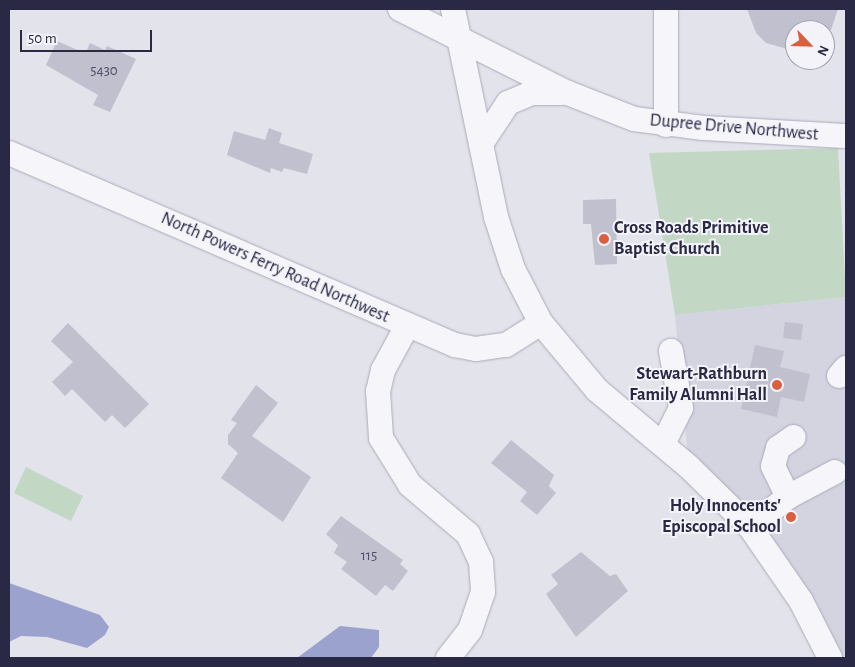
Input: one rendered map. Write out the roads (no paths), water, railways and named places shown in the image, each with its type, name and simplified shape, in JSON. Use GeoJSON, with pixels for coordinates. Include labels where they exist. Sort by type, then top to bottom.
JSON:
{"type":"FeatureCollection","features":[{"type":"Feature","properties":{"kind":"street","name":"Dupree Drive Northwest"},"geometry":{"type":"LineString","coordinates":[[400,9],[568,93],[619,114],[666,125],[846,136]]}},
{"type":"Feature","properties":{"kind":"street"},"geometry":{"type":"LineString","coordinates":[[453,9],[486,173],[503,245],[541,323],[591,384],[663,444],[750,527],[801,601],[830,658]]}},
{"type":"Feature","properties":{"kind":"street"},"geometry":{"type":"LineString","coordinates":[[666,9],[666,125]]}},
{"type":"Feature","properties":{"kind":"street"},"geometry":{"type":"LineString","coordinates":[[481,144],[499,112],[519,96],[568,93]]}},
{"type":"Feature","properties":{"kind":"street","name":"North Powers Ferry Road Northwest"},"geometry":{"type":"LineString","coordinates":[[9,153],[407,326],[476,349],[506,345],[541,323]]}},
{"type":"Feature","properties":{"kind":"street"},"geometry":{"type":"LineString","coordinates":[[407,326],[383,370],[378,391],[381,438],[410,485],[468,534],[481,562],[483,592],[470,630],[448,658]]}},
{"type":"Feature","properties":{"kind":"street"},"geometry":{"type":"LineString","coordinates":[[663,444],[681,408],[671,352]]}},
{"type":"Feature","properties":{"kind":"street"},"geometry":{"type":"LineString","coordinates":[[788,497],[773,466],[778,448],[794,437]]}},
{"type":"Feature","properties":{"kind":"street"},"geometry":{"type":"LineString","coordinates":[[750,527],[788,497],[835,472]]}},
{"type":"Feature","properties":{"kind":"water"},"geometry":{"type":"Polygon","coordinates":[[[9,583],[100,615],[109,627],[105,635],[87,648],[47,637],[21,636],[9,642],[9,583]]]}},
{"type":"Feature","properties":{"kind":"water"},"geometry":{"type":"Polygon","coordinates":[[[340,626],[379,630],[379,647],[371,658],[297,658],[340,626]]]}},
{"type":"Feature","properties":{"kind":"place","name":"Cross Roads Primitive Baptist Church"},"geometry":{"type":"Point","coordinates":[604,239]}},
{"type":"Feature","properties":{"kind":"place","name":"Stewart-Rathburn Family Alumni Hall"},"geometry":{"type":"Point","coordinates":[777,385]}},
{"type":"Feature","properties":{"kind":"place","name":"Holy Innocents' Episcopal School"},"geometry":{"type":"Point","coordinates":[791,517]}}]}
